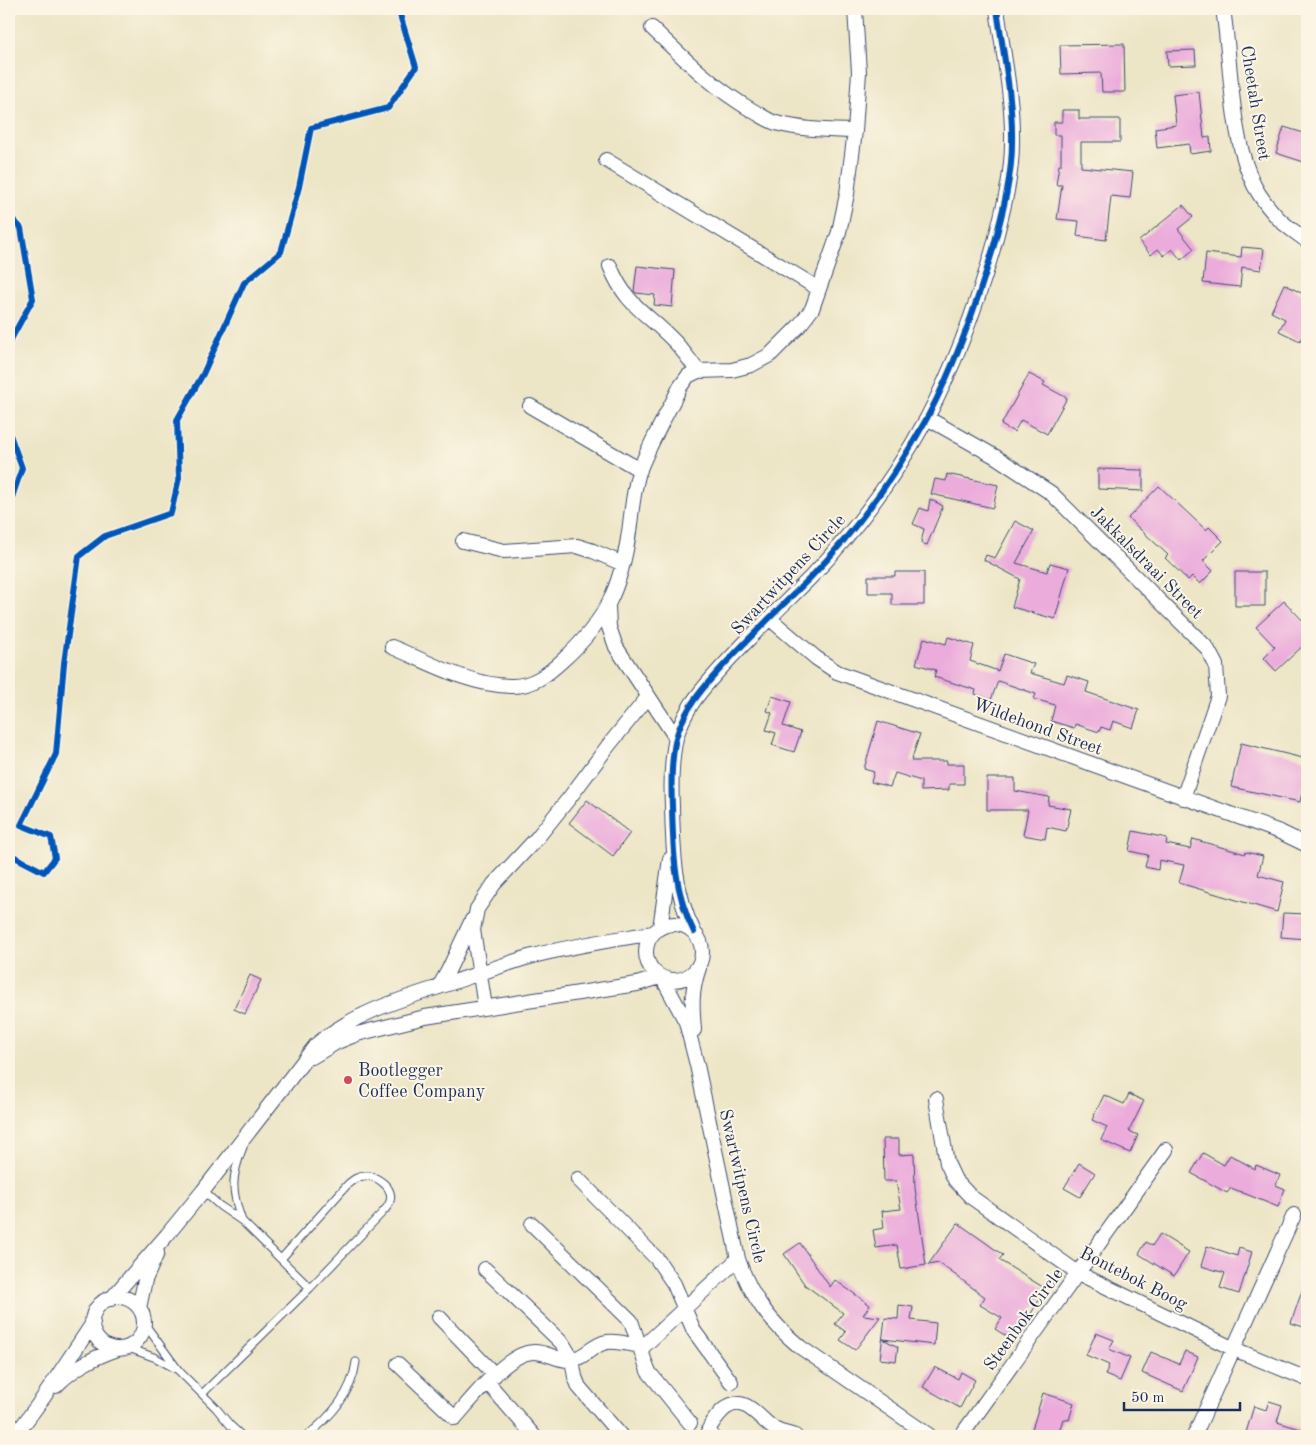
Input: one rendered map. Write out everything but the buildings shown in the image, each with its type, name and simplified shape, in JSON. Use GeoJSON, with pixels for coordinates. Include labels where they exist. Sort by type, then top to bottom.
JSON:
{"type":"FeatureCollection","features":[{"type":"Feature","properties":{"kind":"street"},"geometry":{"type":"LineString","coordinates":[[392,647],[465,677],[491,684],[512,686],[530,684],[549,673],[592,630],[608,606],[618,586],[634,493],[640,470],[680,387],[688,376],[698,371],[732,370],[751,365],[770,355],[799,326],[812,308],[839,232],[847,194],[855,131],[859,72],[855,9]]}},
{"type":"Feature","properties":{"kind":"street","name":"Swartwitpens Circle"},"geometry":{"type":"LineString","coordinates":[[694,932],[680,896],[673,851],[671,784],[676,738],[691,706],[703,688],[816,571],[849,534],[883,489],[927,418],[952,365],[974,308],[1001,222],[1012,153],[1012,126],[1006,68],[997,9]]}},
{"type":"Feature","properties":{"kind":"street","name":"Cheetah Street"},"geometry":{"type":"LineString","coordinates":[[1223,9],[1238,129],[1242,153],[1250,177],[1278,218],[1307,241]]}},
{"type":"Feature","properties":{"kind":"street"},"geometry":{"type":"LineString","coordinates":[[652,28],[718,87],[744,106],[774,122],[810,130],[855,131]]}},
{"type":"Feature","properties":{"kind":"street"},"geometry":{"type":"LineString","coordinates":[[606,160],[819,289]]}},
{"type":"Feature","properties":{"kind":"street"},"geometry":{"type":"LineString","coordinates":[[610,266],[628,299],[675,342],[698,371]]}},
{"type":"Feature","properties":{"kind":"street"},"geometry":{"type":"LineString","coordinates":[[530,406],[640,470]]}},
{"type":"Feature","properties":{"kind":"street","name":"Jakkalsdraai Street"},"geometry":{"type":"LineString","coordinates":[[927,418],[996,457],[1051,493],[1207,648],[1216,665],[1218,696],[1183,798]]}},
{"type":"Feature","properties":{"kind":"street"},"geometry":{"type":"LineString","coordinates":[[463,541],[504,551],[577,546],[623,564]]}},
{"type":"Feature","properties":{"kind":"street"},"geometry":{"type":"LineString","coordinates":[[608,606],[609,626],[616,647],[676,738]]}},
{"type":"Feature","properties":{"kind":"street","name":"Wildehond Street"},"geometry":{"type":"LineString","coordinates":[[769,618],[816,658],[836,672],[1280,832],[1307,845]]}},
{"type":"Feature","properties":{"kind":"street"},"geometry":{"type":"LineString","coordinates":[[439,987],[477,909],[494,884],[537,838],[648,697]]}},
{"type":"Feature","properties":{"kind":"street","name":"Swartwitpens Circle"},"geometry":{"type":"LineString","coordinates":[[656,930],[666,895],[670,860],[673,851]]}},
{"type":"Feature","properties":{"kind":"street"},"geometry":{"type":"LineString","coordinates":[[477,909],[473,930],[485,1007]]}},
{"type":"Feature","properties":{"kind":"street"},"geometry":{"type":"LineString","coordinates":[[15,1436],[93,1323],[98,1308],[110,1298],[167,1235],[316,1045],[329,1034],[353,1019],[388,1004],[479,973],[530,957],[656,930],[669,924],[686,926],[700,939],[703,947],[700,965],[688,977],[680,980],[661,978],[637,984],[425,1017],[357,1034],[337,1042],[303,1062]]}},
{"type":"Feature","properties":{"kind":"street"},"geometry":{"type":"LineString","coordinates":[[656,930],[646,946],[647,960],[654,973],[661,978]]}},
{"type":"Feature","properties":{"kind":"street","name":"Swartwitpens Circle"},"geometry":{"type":"LineString","coordinates":[[697,1066],[692,993],[693,984],[700,965]]}},
{"type":"Feature","properties":{"kind":"street","name":"Swartwitpens Circle"},"geometry":{"type":"LineString","coordinates":[[661,978],[686,1022],[738,1259],[746,1280],[757,1300],[768,1317],[781,1331],[824,1364],[930,1436]]}},
{"type":"Feature","properties":{"kind":"street","name":"Bontebok Boog"},"geometry":{"type":"LineString","coordinates":[[936,1099],[947,1163],[955,1180],[971,1197],[1078,1274],[1234,1349],[1307,1379]]}},
{"type":"Feature","properties":{"kind":"street","name":"Steenbok Circle"},"geometry":{"type":"LineString","coordinates":[[961,1436],[1166,1150]]}},
{"type":"Feature","properties":{"kind":"street"},"geometry":{"type":"LineString","coordinates":[[578,1179],[656,1259],[674,1284],[694,1331],[731,1382]]}},
{"type":"Feature","properties":{"kind":"street"},"geometry":{"type":"LineString","coordinates":[[1194,1436],[1294,1215]]}},
{"type":"Feature","properties":{"kind":"street"},"geometry":{"type":"LineString","coordinates":[[532,1224],[631,1321],[648,1371],[690,1423]]}},
{"type":"Feature","properties":{"kind":"street"},"geometry":{"type":"LineString","coordinates":[[139,1308],[145,1280],[167,1235]]}},
{"type":"Feature","properties":{"kind":"street"},"geometry":{"type":"LineString","coordinates":[[398,1364],[455,1418],[512,1359],[520,1354],[543,1352],[572,1360],[596,1345],[607,1342],[645,1345],[738,1259]]}},
{"type":"Feature","properties":{"kind":"street"},"geometry":{"type":"LineString","coordinates":[[485,1269],[563,1344],[572,1360],[579,1387],[621,1436]]}},
{"type":"Feature","properties":{"kind":"street"},"geometry":{"type":"LineString","coordinates":[[43,1398],[75,1370],[99,1356],[134,1344],[139,1338],[144,1323],[143,1315],[139,1308],[126,1298],[110,1298]]}},
{"type":"Feature","properties":{"kind":"street"},"geometry":{"type":"LineString","coordinates":[[439,1317],[492,1379],[534,1436]]}},
{"type":"Feature","properties":{"kind":"street"},"geometry":{"type":"LineString","coordinates":[[93,1323],[94,1331],[103,1344],[122,1348]]}},
{"type":"Feature","properties":{"kind":"street"},"geometry":{"type":"LineString","coordinates":[[712,1436],[708,1429],[714,1419],[729,1406],[740,1403],[776,1430],[795,1436]]}},
{"type":"Feature","properties":{"kind":"lane"},"geometry":{"type":"LineString","coordinates":[[242,1221],[235,1202],[232,1180],[250,1130]]}},
{"type":"Feature","properties":{"kind":"lane"},"geometry":{"type":"LineString","coordinates":[[202,1394],[310,1288],[386,1209],[390,1203],[391,1194],[387,1187],[372,1177],[355,1178],[281,1259]]}},
{"type":"Feature","properties":{"kind":"lane"},"geometry":{"type":"LineString","coordinates":[[203,1191],[220,1206],[242,1221],[310,1288]]}},
{"type":"Feature","properties":{"kind":"lane"},"geometry":{"type":"LineString","coordinates":[[144,1323],[179,1371],[242,1436]]}},
{"type":"Feature","properties":{"kind":"lane"},"geometry":{"type":"LineString","coordinates":[[122,1348],[156,1358],[179,1371]]}},
{"type":"Feature","properties":{"kind":"lane"},"geometry":{"type":"LineString","coordinates":[[307,1436],[331,1414],[343,1399],[356,1362]]}},
{"type":"Feature","properties":{"kind":"cycle path"},"geometry":{"type":"LineString","coordinates":[[9,854],[44,872],[55,858],[51,837],[21,825],[56,754],[64,663],[79,556],[105,536],[171,513],[179,478],[177,420],[203,374],[244,283],[281,252],[299,187],[311,128],[388,108],[416,67],[400,15],[400,9]]}},
{"type":"Feature","properties":{"kind":"cycle path"},"geometry":{"type":"LineString","coordinates":[[694,932],[682,902],[674,854],[672,781],[673,755],[677,734],[691,705],[707,684],[828,559],[859,521],[889,481],[915,439],[947,377],[972,314],[993,249],[1003,210],[1012,156],[1011,109],[997,9]]}},
{"type":"Feature","properties":{"kind":"cycle path"},"geometry":{"type":"LineString","coordinates":[[9,215],[21,228],[33,299],[9,343]]}},
{"type":"Feature","properties":{"kind":"cycle path"},"geometry":{"type":"LineString","coordinates":[[9,432],[22,468],[9,506]]}},
{"type":"Feature","properties":{"kind":"place","name":"Bootlegger Coffee Company"},"geometry":{"type":"Point","coordinates":[348,1080]}}]}
